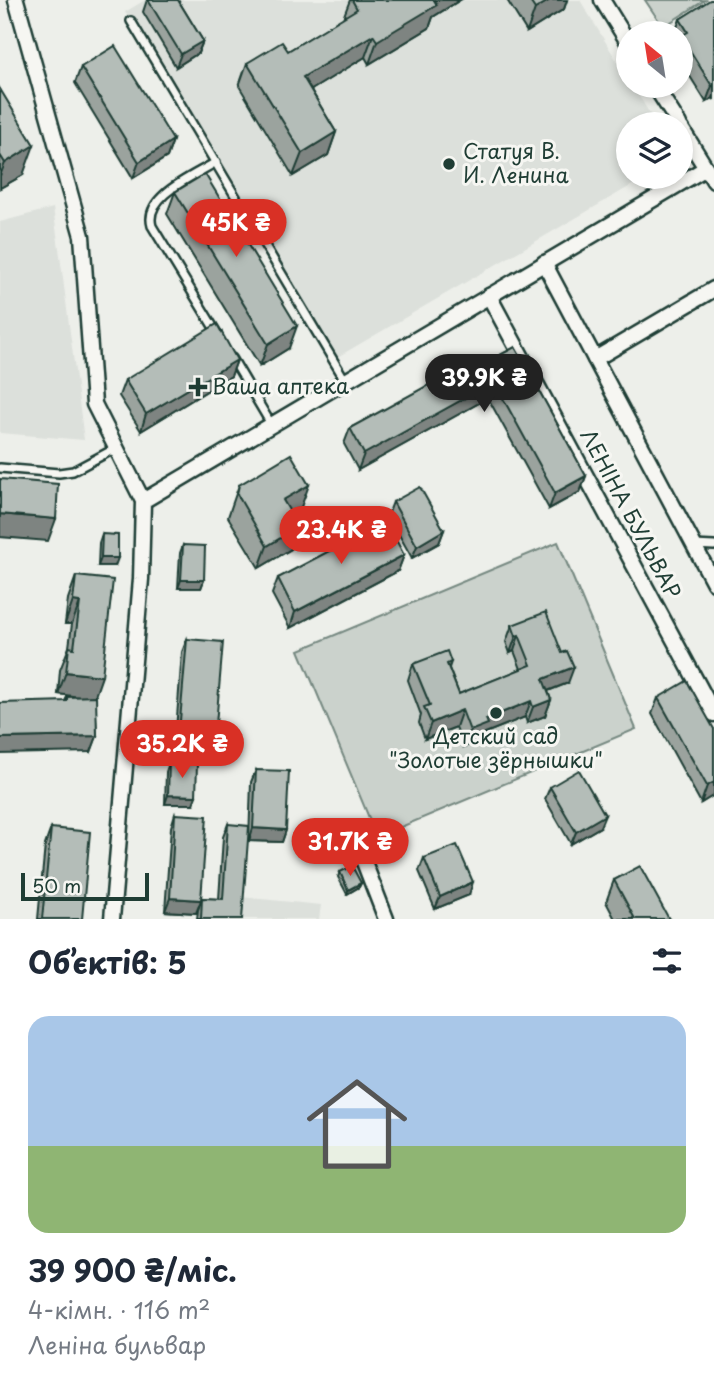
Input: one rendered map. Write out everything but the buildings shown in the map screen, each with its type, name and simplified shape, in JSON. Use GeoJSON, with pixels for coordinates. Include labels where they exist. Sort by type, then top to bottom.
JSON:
{"type":"FeatureCollection","features":[{"type":"Feature","properties":{"kind":"street"},"geometry":{"type":"LineString","coordinates":[[16,0],[82,236],[94,404],[143,500],[141,579],[112,919]]}},
{"type":"Feature","properties":{"kind":"street"},"geometry":{"type":"LineString","coordinates":[[602,0],[616,23]]}},
{"type":"Feature","properties":{"kind":"street"},"geometry":{"type":"LineString","coordinates":[[693,147],[714,181]]}},
{"type":"Feature","properties":{"kind":"street"},"geometry":{"type":"LineString","coordinates":[[143,500],[706,168]]}},
{"type":"Feature","properties":{"kind":"street","name":"ЛЕНІНА БУЛЬВАР"},"geometry":{"type":"LineString","coordinates":[[544,263],[714,583]]}},
{"type":"Feature","properties":{"kind":"street"},"geometry":{"type":"LineString","coordinates":[[595,359],[714,289]]}},
{"type":"Feature","properties":{"kind":"street","name":"ЛЕНІНА БУЛЬВАР"},"geometry":{"type":"LineString","coordinates":[[489,296],[714,714]]}},
{"type":"Feature","properties":{"kind":"street"},"geometry":{"type":"LineString","coordinates":[[359,849],[386,919]]}},
{"type":"Feature","properties":{"kind":"lane"},"geometry":{"type":"LineString","coordinates":[[131,21],[345,380]]}},
{"type":"Feature","properties":{"kind":"lane"},"geometry":{"type":"LineString","coordinates":[[216,162],[163,195],[151,210],[150,218],[152,226],[222,342]]}},
{"type":"Feature","properties":{"kind":"lane"},"geometry":{"type":"LineString","coordinates":[[229,354],[271,424]]}},
{"type":"Feature","properties":{"kind":"lane"},"geometry":{"type":"LineString","coordinates":[[0,468],[59,473],[73,471],[116,448]]}},
{"type":"Feature","properties":{"kind":"lane"},"geometry":{"type":"LineString","coordinates":[[694,545],[714,546]]}},
{"type":"Feature","properties":{"kind":"shaded area"},"geometry":{"type":"Polygon","coordinates":[[[145,0],[580,0],[616,59],[616,98],[640,98],[649,112],[616,112],[616,189],[625,189],[334,359],[125,12],[145,0]]]}},
{"type":"Feature","properties":{"kind":"shaded area"},"geometry":{"type":"Polygon","coordinates":[[[645,0],[705,0],[672,21],[659,21],[645,0]]]}},
{"type":"Feature","properties":{"kind":"shaded area"},"geometry":{"type":"Polygon","coordinates":[[[53,208],[84,440],[0,433],[0,222],[53,208]]]}},
{"type":"Feature","properties":{"kind":"shaded area"},"geometry":{"type":"Polygon","coordinates":[[[558,542],[636,729],[377,837],[299,650],[558,542]]]}},
{"type":"Feature","properties":{"kind":"shaded area"},"geometry":{"type":"Polygon","coordinates":[[[241,897],[321,905],[319,919],[239,919],[241,897]]]}},
{"type":"Feature","properties":{"kind":"place","name":"Статуя В. И. Ленина"},"geometry":{"type":"Point","coordinates":[449,164]}},
{"type":"Feature","properties":{"kind":"place","name":"Ваша аптека"},"geometry":{"type":"Point","coordinates":[198,387]}},
{"type":"Feature","properties":{"kind":"place","name":"Детский сад \"Золотые зёрнышки\""},"geometry":{"type":"Point","coordinates":[496,713]}}]}
